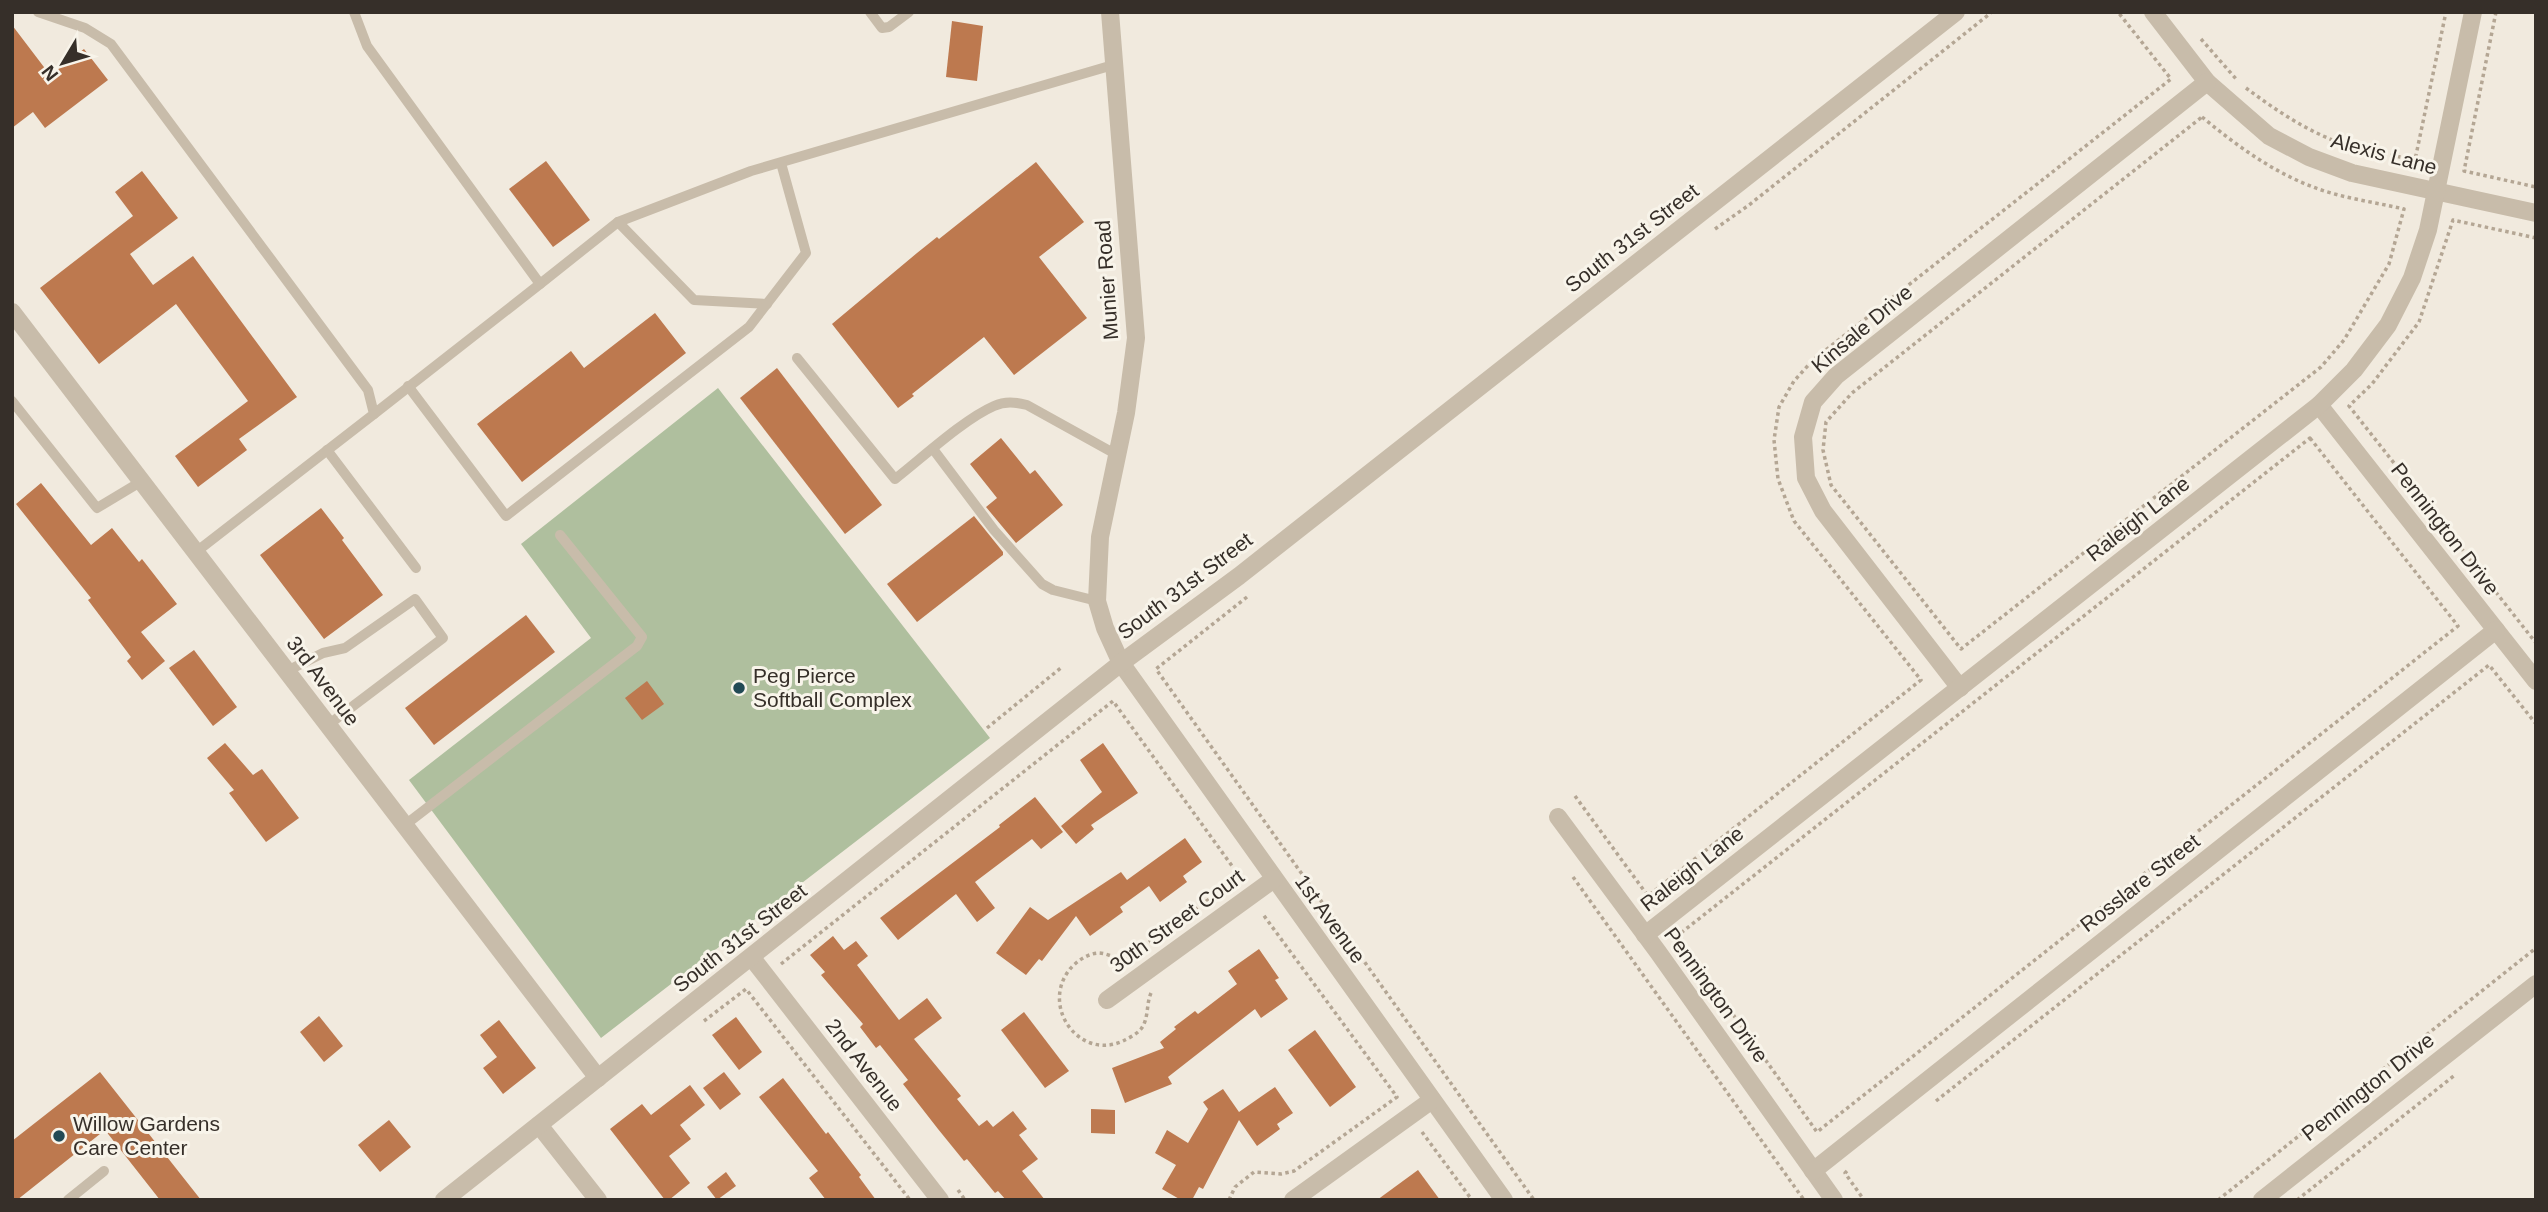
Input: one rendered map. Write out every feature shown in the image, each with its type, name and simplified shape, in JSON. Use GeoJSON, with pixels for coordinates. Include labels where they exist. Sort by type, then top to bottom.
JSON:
{"type":"FeatureCollection","features":[{"type":"Feature","properties":{"kind":"street","name":"Munier Road"},"geometry":{"type":"LineString","coordinates":[[1110,12],[1136,338],[1119,456],[1100,537],[1097,601],[1105,628],[1121,663]]}},
{"type":"Feature","properties":{"kind":"street","name":"South 31st Street"},"geometry":{"type":"LineString","coordinates":[[444,1200],[1121,663],[1239,576],[1956,12]]}},
{"type":"Feature","properties":{"kind":"street","name":"Alexis Lane"},"geometry":{"type":"LineString","coordinates":[[2153,12],[2207,82],[2269,136],[2309,157],[2351,173],[2536,213]]}},
{"type":"Feature","properties":{"kind":"street","name":"Raleigh Lane"},"geometry":{"type":"LineString","coordinates":[[1645,935],[2319,405],[2354,370],[2388,325],[2412,278],[2428,230],[2473,12]]}},
{"type":"Feature","properties":{"kind":"street","name":"Kinsale Drive"},"geometry":{"type":"LineString","coordinates":[[1960,688],[1823,511],[1805,478],[1803,437],[1813,402],[1836,376],[2207,82]]}},
{"type":"Feature","properties":{"kind":"street","name":"3rd Avenue"},"geometry":{"type":"LineString","coordinates":[[12,312],[598,1078]]}},
{"type":"Feature","properties":{"kind":"street","name":"Pennington Drive"},"geometry":{"type":"LineString","coordinates":[[2319,405],[2536,681]]}},
{"type":"Feature","properties":{"kind":"street","name":"Rosslare Street"},"geometry":{"type":"LineString","coordinates":[[1813,1171],[2496,630]]}},
{"type":"Feature","properties":{"kind":"street","name":"1st Avenue"},"geometry":{"type":"LineString","coordinates":[[1121,663],[1504,1200]]}},
{"type":"Feature","properties":{"kind":"street","name":"Pennington Drive"},"geometry":{"type":"LineString","coordinates":[[1558,817],[1834,1200]]}},
{"type":"Feature","properties":{"kind":"street","name":"30th Street Court"},"geometry":{"type":"LineString","coordinates":[[1107,1000],[1274,879]]}},
{"type":"Feature","properties":{"kind":"street","name":"2nd Avenue"},"geometry":{"type":"LineString","coordinates":[[752,958],[940,1200]]}},
{"type":"Feature","properties":{"kind":"street","name":"Pennington Drive"},"geometry":{"type":"LineString","coordinates":[[2262,1200],[2536,984]]}},
{"type":"Feature","properties":{"kind":"street"},"geometry":{"type":"LineString","coordinates":[[1293,1200],[1432,1100]]}},
{"type":"Feature","properties":{"kind":"street"},"geometry":{"type":"LineString","coordinates":[[539,1125],[598,1200]]}},
{"type":"Feature","properties":{"kind":"lane"},"geometry":{"type":"LineString","coordinates":[[38,12],[85,28],[111,44],[368,390],[374,414]]}},
{"type":"Feature","properties":{"kind":"lane"},"geometry":{"type":"LineString","coordinates":[[354,12],[367,46],[540,284]]}},
{"type":"Feature","properties":{"kind":"lane"},"geometry":{"type":"LineString","coordinates":[[870,12],[882,28],[889,27],[909,12]]}},
{"type":"Feature","properties":{"kind":"lane"},"geometry":{"type":"LineString","coordinates":[[196,552],[618,222],[751,171],[1113,65]]}},
{"type":"Feature","properties":{"kind":"lane"},"geometry":{"type":"LineString","coordinates":[[408,387],[506,516],[749,327],[768,304],[806,253],[781,163]]}},
{"type":"Feature","properties":{"kind":"lane"},"geometry":{"type":"LineString","coordinates":[[618,222],[694,300],[768,304]]}},
{"type":"Feature","properties":{"kind":"lane"},"geometry":{"type":"LineString","coordinates":[[797,358],[895,479],[978,415],[996,405],[1012,402],[1027,405],[1119,456]]}},
{"type":"Feature","properties":{"kind":"lane"},"geometry":{"type":"LineString","coordinates":[[12,401],[97,508],[142,481]]}},
{"type":"Feature","properties":{"kind":"lane"},"geometry":{"type":"LineString","coordinates":[[933,449],[994,530],[1042,584],[1053,590],[1097,601]]}},
{"type":"Feature","properties":{"kind":"lane"},"geometry":{"type":"LineString","coordinates":[[327,450],[416,568]]}},
{"type":"Feature","properties":{"kind":"lane"},"geometry":{"type":"LineString","coordinates":[[405,825],[637,646],[642,637],[560,536]]}},
{"type":"Feature","properties":{"kind":"lane"},"geometry":{"type":"LineString","coordinates":[[287,671],[323,653],[345,648],[415,599],[443,638],[328,725]]}},
{"type":"Feature","properties":{"kind":"lane"},"geometry":{"type":"LineString","coordinates":[[68,1200],[104,1171]]}},
{"type":"Feature","properties":{"kind":"path"},"geometry":{"type":"LineString","coordinates":[[1709,233],[1749,205],[1992,12]]}},
{"type":"Feature","properties":{"kind":"path"},"geometry":{"type":"LineString","coordinates":[[1576,796],[1648,896],[1921,680],[1794,521],[1778,479],[1774,440],[1779,407],[1794,381],[1813,360],[2171,79],[2118,12]]}},
{"type":"Feature","properties":{"kind":"path"},"geometry":{"type":"LineString","coordinates":[[2194,30],[2239,83],[2307,128],[2350,146],[2415,160],[2446,12]]}},
{"type":"Feature","properties":{"kind":"path"},"geometry":{"type":"LineString","coordinates":[[2496,12],[2464,171],[2536,187]]}},
{"type":"Feature","properties":{"kind":"path"},"geometry":{"type":"LineString","coordinates":[[2202,117],[2231,141],[2273,169],[2314,188],[2404,209],[2389,264],[2344,340],[2320,367],[1961,649],[1831,485],[1823,450],[1826,422],[1852,393],[2202,117]]}},
{"type":"Feature","properties":{"kind":"path"},"geometry":{"type":"LineString","coordinates":[[2536,238],[2453,220],[2420,322],[2372,384],[2349,406],[2536,643]]}},
{"type":"Feature","properties":{"kind":"path"},"geometry":{"type":"LineString","coordinates":[[2310,438],[2458,626],[1817,1132],[1677,936],[2310,438]]}},
{"type":"Feature","properties":{"kind":"path"},"geometry":{"type":"LineString","coordinates":[[1254,591],[1156,669],[1534,1200]]}},
{"type":"Feature","properties":{"kind":"path"},"geometry":{"type":"LineString","coordinates":[[1932,1104],[2489,665],[2536,724]]}},
{"type":"Feature","properties":{"kind":"path"},"geometry":{"type":"LineString","coordinates":[[987,728],[1062,667]]}},
{"type":"Feature","properties":{"kind":"path"},"geometry":{"type":"LineString","coordinates":[[788,973],[780,962],[1113,701],[1240,877],[1124,960],[1097,953],[1075,964],[1065,976],[1060,989],[1063,1018],[1080,1039],[1104,1047],[1116,1044],[1141,1029],[1147,1016],[1147,1003],[1151,993]]}},
{"type":"Feature","properties":{"kind":"path"},"geometry":{"type":"LineString","coordinates":[[1573,877],[1804,1200]]}},
{"type":"Feature","properties":{"kind":"path"},"geometry":{"type":"LineString","coordinates":[[1229,1200],[1235,1187],[1254,1172],[1281,1174],[1294,1171],[1398,1097],[1264,912],[1252,920]]}},
{"type":"Feature","properties":{"kind":"path"},"geometry":{"type":"LineString","coordinates":[[2218,1200],[2536,948]]}},
{"type":"Feature","properties":{"kind":"path"},"geometry":{"type":"LineString","coordinates":[[703,1022],[746,989],[910,1200]]}},
{"type":"Feature","properties":{"kind":"path"},"geometry":{"type":"LineString","coordinates":[[2297,1200],[2459,1072]]}},
{"type":"Feature","properties":{"kind":"path"},"geometry":{"type":"LineString","coordinates":[[1412,1139],[1423,1132],[1472,1200]]}},
{"type":"Feature","properties":{"kind":"path"},"geometry":{"type":"LineString","coordinates":[[1856,1164],[1845,1173],[1864,1200]]}},
{"type":"Feature","properties":{"kind":"path"},"geometry":{"type":"LineString","coordinates":[[957,1189],[965,1200]]}},
{"type":"Feature","properties":{"kind":"green space","name":"Peg Pierce Softball Complex"},"geometry":{"type":"Polygon","coordinates":[[[718,388],[990,738],[601,1038],[409,780],[591,638],[521,544],[718,388]]]}},
{"type":"Feature","properties":{"kind":"building"},"geometry":{"type":"Polygon","coordinates":[[[952,21],[983,26],[977,81],[946,77],[952,21]]]}},
{"type":"Feature","properties":{"kind":"building"},"geometry":{"type":"Polygon","coordinates":[[[12,25],[50,75],[84,49],[108,80],[45,128],[33,112],[12,128],[12,25]]]}},
{"type":"Feature","properties":{"kind":"building"},"geometry":{"type":"Polygon","coordinates":[[[546,161],[590,220],[553,247],[509,189],[546,161]]]}},
{"type":"Feature","properties":{"kind":"building"},"geometry":{"type":"Polygon","coordinates":[[[1036,162],[1084,222],[1039,257],[1087,318],[1014,375],[984,337],[898,408],[832,324],[937,237],[939,239],[1036,162]]]}},
{"type":"Feature","properties":{"kind":"building"},"geometry":{"type":"Polygon","coordinates":[[[142,171],[178,218],[130,254],[153,285],[193,256],[297,397],[239,439],[247,450],[198,487],[175,456],[248,401],[176,304],[99,364],[40,288],[133,216],[115,192],[142,171]]]}},
{"type":"Feature","properties":{"kind":"building"},"geometry":{"type":"Polygon","coordinates":[[[655,313],[686,353],[522,482],[477,424],[571,351],[584,368],[655,313]]]}},
{"type":"Feature","properties":{"kind":"building"},"geometry":{"type":"Polygon","coordinates":[[[777,368],[882,505],[845,534],[740,398],[777,368]]]}},
{"type":"Feature","properties":{"kind":"building"},"geometry":{"type":"Polygon","coordinates":[[[1001,438],[1030,474],[1035,470],[1063,505],[1016,543],[986,507],[997,498],[970,464],[1001,438]]]}},
{"type":"Feature","properties":{"kind":"building"},"geometry":{"type":"Polygon","coordinates":[[[41,483],[91,545],[112,528],[139,562],[142,559],[177,604],[141,632],[165,661],[142,680],[127,661],[131,657],[88,600],[91,598],[16,504],[41,483]]]}},
{"type":"Feature","properties":{"kind":"building"},"geometry":{"type":"Polygon","coordinates":[[[321,508],[383,595],[324,639],[260,555],[321,508]]]}},
{"type":"Feature","properties":{"kind":"building"},"geometry":{"type":"Polygon","coordinates":[[[974,516],[1003,555],[917,622],[887,584],[974,516]]]}},
{"type":"Feature","properties":{"kind":"building"},"geometry":{"type":"Polygon","coordinates":[[[526,615],[555,652],[434,745],[405,708],[526,615]]]}},
{"type":"Feature","properties":{"kind":"building"},"geometry":{"type":"Polygon","coordinates":[[[194,650],[237,707],[213,726],[169,668],[194,650]]]}},
{"type":"Feature","properties":{"kind":"building"},"geometry":{"type":"Polygon","coordinates":[[[647,681],[664,704],[642,720],[625,698],[647,681]]]}},
{"type":"Feature","properties":{"kind":"building"},"geometry":{"type":"Polygon","coordinates":[[[225,743],[253,775],[262,769],[299,818],[266,842],[229,793],[234,790],[207,758],[225,743]]]}},
{"type":"Feature","properties":{"kind":"building"},"geometry":{"type":"Polygon","coordinates":[[[1103,743],[1138,793],[1091,825],[1094,829],[1076,844],[1061,826],[1102,792],[1080,760],[1103,743]]]}},
{"type":"Feature","properties":{"kind":"building"},"geometry":{"type":"Polygon","coordinates":[[[1035,797],[1063,832],[1041,849],[1032,839],[975,882],[995,908],[977,922],[956,894],[898,940],[880,918],[1000,827],[999,825],[1035,797]]]}},
{"type":"Feature","properties":{"kind":"building"},"geometry":{"type":"Polygon","coordinates":[[[1185,838],[1202,862],[1183,876],[1187,882],[1160,902],[1149,886],[1120,907],[1123,912],[1090,936],[1076,916],[1042,961],[1039,959],[1026,975],[996,953],[1030,907],[1048,920],[1121,872],[1127,880],[1185,838]]]}},
{"type":"Feature","properties":{"kind":"building"},"geometry":{"type":"Polygon","coordinates":[[[833,936],[844,950],[856,941],[868,956],[857,965],[899,1020],[927,998],[942,1018],[914,1039],[961,1096],[957,1099],[979,1126],[987,1120],[993,1127],[1013,1111],[1027,1129],[1019,1135],[1038,1159],[1022,1171],[1045,1200],[1006,1200],[998,1191],[995,1193],[938,1129],[903,1084],[908,1080],[880,1045],[876,1048],[860,1027],[863,1024],[821,975],[825,972],[810,955],[833,936]]]}},
{"type":"Feature","properties":{"kind":"building"},"geometry":{"type":"Polygon","coordinates":[[[1259,949],[1279,978],[1275,980],[1288,999],[1261,1018],[1255,1009],[1168,1077],[1172,1084],[1125,1103],[1112,1068],[1164,1048],[1160,1042],[1176,1029],[1174,1027],[1195,1011],[1198,1014],[1237,984],[1228,971],[1259,949]]]}},
{"type":"Feature","properties":{"kind":"building"},"geometry":{"type":"Polygon","coordinates":[[[1024,1012],[1069,1071],[1045,1088],[1001,1030],[1024,1012]]]}},
{"type":"Feature","properties":{"kind":"building"},"geometry":{"type":"Polygon","coordinates":[[[319,1016],[343,1046],[324,1062],[300,1032],[319,1016]]]}},
{"type":"Feature","properties":{"kind":"building"},"geometry":{"type":"Polygon","coordinates":[[[736,1017],[762,1052],[739,1070],[712,1035],[736,1017]]]}},
{"type":"Feature","properties":{"kind":"building"},"geometry":{"type":"Polygon","coordinates":[[[499,1020],[536,1068],[503,1094],[483,1068],[497,1057],[480,1035],[499,1020]]]}},
{"type":"Feature","properties":{"kind":"building"},"geometry":{"type":"Polygon","coordinates":[[[1315,1030],[1356,1087],[1330,1107],[1288,1050],[1315,1030]]]}},
{"type":"Feature","properties":{"kind":"building","name":"Willow Gardens Care Center"},"geometry":{"type":"Polygon","coordinates":[[[100,1072],[201,1200],[160,1200],[105,1130],[17,1200],[12,1200],[12,1141],[100,1072]]]}},
{"type":"Feature","properties":{"kind":"building"},"geometry":{"type":"Polygon","coordinates":[[[724,1072],[741,1094],[720,1110],[703,1088],[724,1072]]]}},
{"type":"Feature","properties":{"kind":"building"},"geometry":{"type":"Polygon","coordinates":[[[783,1078],[861,1175],[859,1177],[876,1200],[826,1200],[809,1178],[818,1171],[759,1097],[783,1078]]]}},
{"type":"Feature","properties":{"kind":"building"},"geometry":{"type":"Polygon","coordinates":[[[690,1085],[705,1105],[680,1125],[691,1139],[669,1156],[690,1183],[669,1200],[665,1200],[610,1129],[642,1104],[651,1115],[690,1085]]]}},
{"type":"Feature","properties":{"kind":"building"},"geometry":{"type":"Polygon","coordinates":[[[1275,1087],[1293,1113],[1277,1124],[1280,1129],[1257,1146],[1239,1120],[1203,1189],[1199,1187],[1192,1200],[1181,1200],[1162,1189],[1176,1165],[1155,1153],[1167,1130],[1188,1143],[1208,1109],[1203,1102],[1223,1089],[1239,1112],[1275,1087]]]}},
{"type":"Feature","properties":{"kind":"building"},"geometry":{"type":"Polygon","coordinates":[[[1091,1109],[1115,1110],[1115,1134],[1091,1133],[1091,1109]]]}},
{"type":"Feature","properties":{"kind":"building"},"geometry":{"type":"Polygon","coordinates":[[[389,1120],[411,1147],[380,1172],[358,1145],[389,1120]]]}},
{"type":"Feature","properties":{"kind":"building"},"geometry":{"type":"Polygon","coordinates":[[[1418,1170],[1440,1200],[1377,1200],[1418,1170]]]}},
{"type":"Feature","properties":{"kind":"building"},"geometry":{"type":"Polygon","coordinates":[[[726,1172],[736,1186],[717,1200],[707,1187],[726,1172]]]}},
{"type":"Feature","properties":{"kind":"place","name":"Peg Pierce Softball Complex"},"geometry":{"type":"Point","coordinates":[739,688]}},
{"type":"Feature","properties":{"kind":"place","name":"Willow Gardens Care Center"},"geometry":{"type":"Point","coordinates":[59,1136]}}]}
